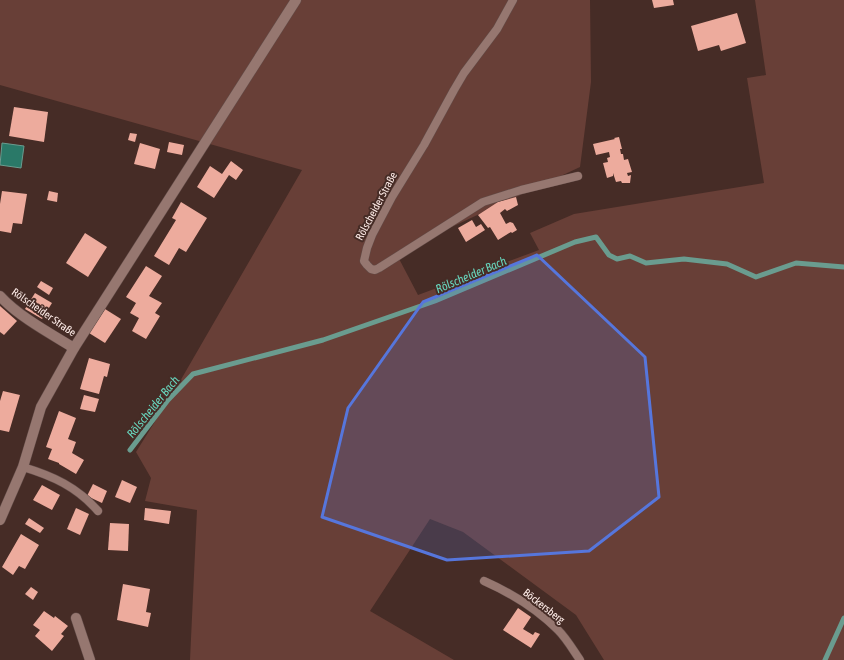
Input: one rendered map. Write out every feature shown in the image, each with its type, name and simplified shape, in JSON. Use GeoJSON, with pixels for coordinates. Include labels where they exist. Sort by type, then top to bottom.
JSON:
{"type":"FeatureCollection","features":[{"type":"Feature","properties":{"kind":"street","name":"Rölscheider Straße"},"geometry":{"type":"LineString","coordinates":[[0,520],[23,467],[41,407],[74,348],[296,0]]}},
{"type":"Feature","properties":{"kind":"street","name":"Rölscheider Straße"},"geometry":{"type":"LineString","coordinates":[[0,296],[47,332],[74,348]]}},
{"type":"Feature","properties":{"kind":"street"},"geometry":{"type":"LineString","coordinates":[[76,618],[90,660]]}},
{"type":"Feature","properties":{"kind":"lane","name":"Rölscheider Straße"},"geometry":{"type":"LineString","coordinates":[[513,0],[497,30],[461,79],[392,197],[372,235],[364,261],[367,266],[375,270],[483,202],[521,190],[578,176]]}},
{"type":"Feature","properties":{"kind":"lane"},"geometry":{"type":"LineString","coordinates":[[23,467],[55,478],[86,498],[98,511]]}},
{"type":"Feature","properties":{"kind":"lane","name":"Böckersberg"},"geometry":{"type":"LineString","coordinates":[[484,581],[516,598],[540,614],[558,630],[580,660]]}},
{"type":"Feature","properties":{"kind":"highlighted area"},"geometry":{"type":"Polygon","coordinates":[[[537,255],[645,357],[659,497],[589,551],[447,560],[322,517],[348,408],[423,302],[537,255]]]}},
{"type":"Feature","properties":{"kind":"shaded area"},"geometry":{"type":"Polygon","coordinates":[[[0,0],[590,0],[591,82],[580,167],[396,253],[418,295],[539,250],[530,233],[574,214],[764,183],[747,78],[766,75],[755,0],[844,0],[844,660],[604,660],[576,615],[463,532],[430,519],[370,611],[454,660],[190,660],[197,510],[145,501],[151,478],[136,452],[179,383],[302,170],[0,85],[0,0]]]}},
{"type":"Feature","properties":{"kind":"water"},"geometry":{"type":"Polygon","coordinates":[[[2,143],[24,146],[21,168],[0,165],[2,143]]]}},
{"type":"Feature","properties":{"kind":"building"},"geometry":{"type":"Polygon","coordinates":[[[652,0],[673,0],[674,5],[654,8],[652,0]]]}},
{"type":"Feature","properties":{"kind":"building"},"geometry":{"type":"Polygon","coordinates":[[[737,13],[746,43],[721,51],[719,45],[698,51],[691,26],[737,13]]]}},
{"type":"Feature","properties":{"kind":"building"},"geometry":{"type":"Polygon","coordinates":[[[14,107],[48,112],[44,142],[9,136],[14,107]]]}},
{"type":"Feature","properties":{"kind":"building"},"geometry":{"type":"Polygon","coordinates":[[[130,133],[137,134],[135,142],[128,140],[130,133]]]}},
{"type":"Feature","properties":{"kind":"building"},"geometry":{"type":"Polygon","coordinates":[[[619,137],[622,149],[620,149],[621,154],[623,154],[624,160],[628,159],[632,172],[627,173],[628,176],[631,175],[630,183],[622,183],[621,181],[616,182],[613,173],[613,176],[607,178],[603,163],[608,162],[607,158],[610,157],[609,152],[596,155],[593,144],[619,137]]]}},
{"type":"Feature","properties":{"kind":"building"},"geometry":{"type":"Polygon","coordinates":[[[169,142],[184,145],[182,155],[167,152],[169,142]]]}},
{"type":"Feature","properties":{"kind":"building"},"geometry":{"type":"Polygon","coordinates":[[[140,143],[160,149],[155,169],[134,164],[140,143]]]}},
{"type":"Feature","properties":{"kind":"building"},"geometry":{"type":"Polygon","coordinates":[[[231,161],[243,170],[236,180],[229,175],[214,198],[197,187],[210,166],[222,174],[231,161]]]}},
{"type":"Feature","properties":{"kind":"building"},"geometry":{"type":"Polygon","coordinates":[[[2,191],[27,194],[22,224],[13,223],[11,233],[0,231],[0,204],[2,191]]]}},
{"type":"Feature","properties":{"kind":"building"},"geometry":{"type":"Polygon","coordinates":[[[49,191],[58,193],[57,202],[47,200],[49,191]]]}},
{"type":"Feature","properties":{"kind":"building"},"geometry":{"type":"Polygon","coordinates":[[[516,197],[518,205],[507,211],[505,209],[500,213],[506,224],[510,222],[513,223],[517,230],[498,240],[490,227],[488,228],[478,215],[498,202],[516,197]]]}},
{"type":"Feature","properties":{"kind":"building"},"geometry":{"type":"Polygon","coordinates":[[[181,202],[207,218],[186,252],[179,248],[169,265],[154,256],[176,220],[172,218],[181,202]]]}},
{"type":"Feature","properties":{"kind":"building"},"geometry":{"type":"Polygon","coordinates":[[[472,220],[476,227],[481,224],[485,230],[466,242],[458,228],[472,220]]]}},
{"type":"Feature","properties":{"kind":"building"},"geometry":{"type":"Polygon","coordinates":[[[85,233],[107,247],[88,277],[66,263],[85,233]]]}},
{"type":"Feature","properties":{"kind":"building"},"geometry":{"type":"Polygon","coordinates":[[[146,266],[162,276],[149,296],[162,303],[155,313],[160,316],[146,339],[132,331],[139,318],[130,313],[136,303],[126,297],[146,266]]]}},
{"type":"Feature","properties":{"kind":"building"},"geometry":{"type":"Polygon","coordinates":[[[41,281],[53,288],[49,295],[37,287],[41,281]]]}},
{"type":"Feature","properties":{"kind":"building"},"geometry":{"type":"Polygon","coordinates":[[[35,293],[52,303],[42,319],[25,309],[35,293]]]}},
{"type":"Feature","properties":{"kind":"building"},"geometry":{"type":"Polygon","coordinates":[[[0,306],[17,321],[4,335],[0,332],[0,306]]]}},
{"type":"Feature","properties":{"kind":"building"},"geometry":{"type":"Polygon","coordinates":[[[105,309],[121,319],[105,343],[89,333],[105,309]]]}},
{"type":"Feature","properties":{"kind":"building"},"geometry":{"type":"Polygon","coordinates":[[[89,358],[110,364],[107,377],[104,376],[99,394],[80,389],[89,358]]]}},
{"type":"Feature","properties":{"kind":"building"},"geometry":{"type":"Polygon","coordinates":[[[3,391],[20,395],[9,432],[0,430],[0,401],[3,391]]]}},
{"type":"Feature","properties":{"kind":"building"},"geometry":{"type":"Polygon","coordinates":[[[84,395],[99,399],[95,412],[80,409],[84,395]]]}},
{"type":"Feature","properties":{"kind":"building"},"geometry":{"type":"Polygon","coordinates":[[[59,411],[76,418],[68,439],[76,442],[72,453],[84,460],[76,474],[59,463],[48,459],[52,449],[46,447],[59,411]]]}},
{"type":"Feature","properties":{"kind":"building"},"geometry":{"type":"Polygon","coordinates":[[[122,480],[137,487],[130,503],[115,497],[122,480]]]}},
{"type":"Feature","properties":{"kind":"building"},"geometry":{"type":"Polygon","coordinates":[[[93,484],[107,491],[102,503],[87,496],[93,484]]]}},
{"type":"Feature","properties":{"kind":"building"},"geometry":{"type":"Polygon","coordinates":[[[42,485],[60,495],[52,510],[33,500],[42,485]]]}},
{"type":"Feature","properties":{"kind":"building"},"geometry":{"type":"Polygon","coordinates":[[[76,508],[89,514],[80,535],[67,529],[76,508]]]}},
{"type":"Feature","properties":{"kind":"building"},"geometry":{"type":"Polygon","coordinates":[[[145,508],[171,511],[169,524],[144,520],[145,508]]]}},
{"type":"Feature","properties":{"kind":"building"},"geometry":{"type":"Polygon","coordinates":[[[29,518],[44,528],[40,533],[25,524],[29,518]]]}},
{"type":"Feature","properties":{"kind":"building"},"geometry":{"type":"Polygon","coordinates":[[[110,523],[129,524],[128,551],[108,550],[110,523]]]}},
{"type":"Feature","properties":{"kind":"building"},"geometry":{"type":"Polygon","coordinates":[[[21,534],[39,545],[25,569],[19,566],[13,575],[2,567],[21,534]]]}},
{"type":"Feature","properties":{"kind":"building"},"geometry":{"type":"Polygon","coordinates":[[[123,584],[150,589],[146,612],[151,613],[148,627],[117,620],[123,584]]]}},
{"type":"Feature","properties":{"kind":"building"},"geometry":{"type":"Polygon","coordinates":[[[31,587],[38,592],[33,600],[25,594],[31,587]]]}},
{"type":"Feature","properties":{"kind":"building"},"geometry":{"type":"Polygon","coordinates":[[[518,608],[531,617],[523,629],[533,635],[535,632],[540,634],[531,648],[503,630],[518,608]]]}},
{"type":"Feature","properties":{"kind":"building"},"geometry":{"type":"Polygon","coordinates":[[[44,611],[54,618],[55,616],[68,626],[61,634],[64,636],[52,651],[35,636],[40,630],[33,625],[44,611]]]}},
{"type":"Feature","properties":{"kind":"waterway","name":"Rölscheider Bach"},"geometry":{"type":"LineString","coordinates":[[130,450],[168,400],[193,374],[323,340],[435,301],[575,242],[596,237],[609,255],[617,259],[630,256],[646,263],[684,259],[727,264],[756,277],[796,263],[844,267]]}},
{"type":"Feature","properties":{"kind":"waterway"},"geometry":{"type":"LineString","coordinates":[[825,660],[844,618]]}}]}
